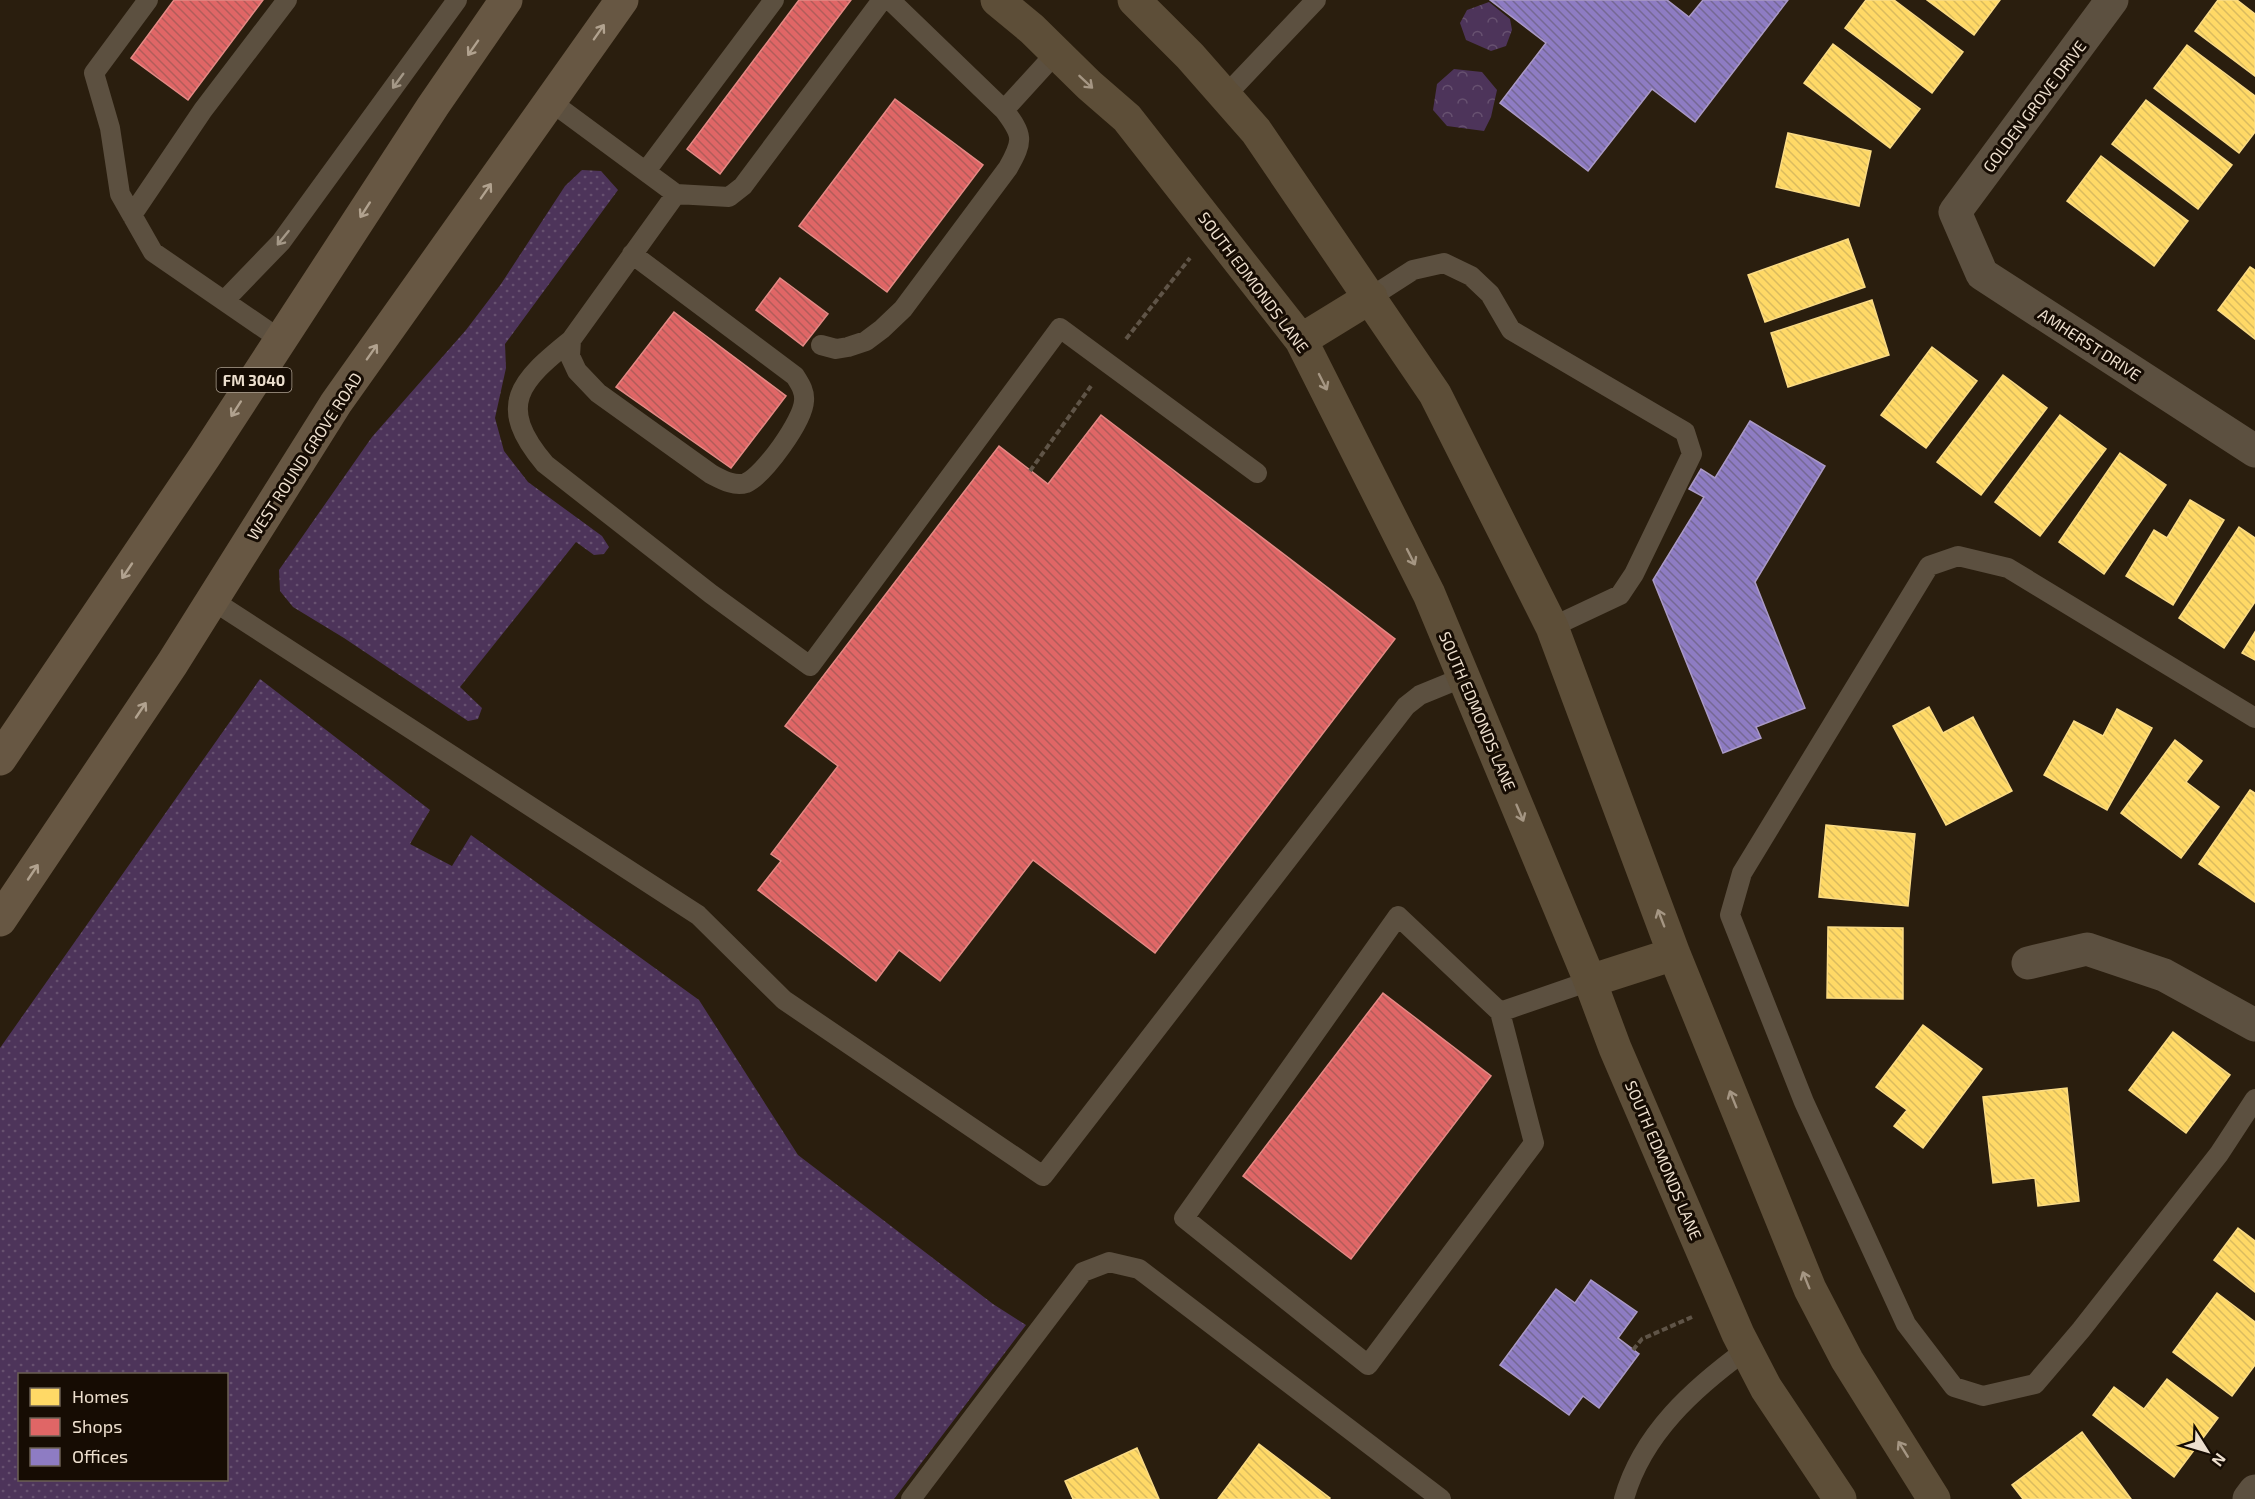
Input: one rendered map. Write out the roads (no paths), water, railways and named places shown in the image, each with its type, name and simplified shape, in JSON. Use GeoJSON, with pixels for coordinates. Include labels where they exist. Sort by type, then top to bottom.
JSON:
{"type":"FeatureCollection","features":[{"type":"Feature","properties":{"kind":"main road","name":"FM 3040"},"geometry":{"type":"LineString","coordinates":[[0,759],[281,340],[433,106],[506,0]]}},
{"type":"Feature","properties":{"kind":"main road","name":"WEST ROUND GROVE ROAD"},"geometry":{"type":"LineString","coordinates":[[0,920],[212,600],[336,404],[622,0]]}},
{"type":"Feature","properties":{"kind":"main road","name":"SOUTH EDMONDS LANE"},"geometry":{"type":"LineString","coordinates":[[997,0],[1128,118],[1301,340],[1429,594],[1590,981],[1620,1059],[1746,1350],[1766,1388],[1840,1499]]}},
{"type":"Feature","properties":{"kind":"main road"},"geometry":{"type":"LineString","coordinates":[[1134,0],[1226,96],[1256,131],[1435,394],[1552,627],[1674,954],[1810,1289],[1848,1360],[1934,1499]]}},
{"type":"Feature","properties":{"kind":"main road"},"geometry":{"type":"LineString","coordinates":[[1301,340],[1371,297]]}},
{"type":"Feature","properties":{"kind":"main road"},"geometry":{"type":"LineString","coordinates":[[1590,981],[1674,954]]}},
{"type":"Feature","properties":{"kind":"street","name":"GOLDEN GROVE DRIVE"},"geometry":{"type":"LineString","coordinates":[[1955,212],[2112,0]]}},
{"type":"Feature","properties":{"kind":"street","name":"AMHERST DRIVE"},"geometry":{"type":"LineString","coordinates":[[1955,212],[1982,274],[2255,451]]}},
{"type":"Feature","properties":{"kind":"street"},"geometry":{"type":"LineString","coordinates":[[2028,963],[2087,949],[2164,975],[2255,1025]]}},
{"type":"Feature","properties":{"kind":"street"},"geometry":{"type":"LineString","coordinates":[[2249,1499],[2255,1491]]}},
{"type":"Feature","properties":{"kind":"lane"},"geometry":{"type":"LineString","coordinates":[[148,0],[94,73],[110,128],[120,194],[153,252],[281,340]]}},
{"type":"Feature","properties":{"kind":"lane"},"geometry":{"type":"LineString","coordinates":[[132,215],[203,110],[287,0]]}},
{"type":"Feature","properties":{"kind":"lane"},"geometry":{"type":"LineString","coordinates":[[224,300],[281,242],[457,0]]}},
{"type":"Feature","properties":{"kind":"lane"},"geometry":{"type":"LineString","coordinates":[[646,171],[774,0]]}},
{"type":"Feature","properties":{"kind":"lane"},"geometry":{"type":"LineString","coordinates":[[550,101],[676,194],[729,197],[743,186],[882,0]]}},
{"type":"Feature","properties":{"kind":"lane"},"geometry":{"type":"LineString","coordinates":[[821,345],[836,349],[867,340],[903,309],[1008,168],[1020,147],[1020,131],[1004,110],[890,0]]}},
{"type":"Feature","properties":{"kind":"lane"},"geometry":{"type":"LineString","coordinates":[[1226,96],[1316,0]]}},
{"type":"Feature","properties":{"kind":"lane"},"geometry":{"type":"LineString","coordinates":[[1004,110],[1056,53]]}},
{"type":"Feature","properties":{"kind":"lane"},"geometry":{"type":"LineString","coordinates":[[676,194],[571,340],[537,367],[521,388],[518,415],[525,441],[545,464],[711,594],[810,666],[1060,328],[1257,473]]}},
{"type":"Feature","properties":{"kind":"lane"},"geometry":{"type":"LineString","coordinates":[[571,340],[570,356],[577,371],[598,393],[711,474],[729,483],[745,483],[768,463],[800,417],[804,390],[795,376],[632,255]]}},
{"type":"Feature","properties":{"kind":"lane"},"geometry":{"type":"LineString","coordinates":[[1371,297],[1413,270],[1444,263],[1471,276],[1490,294],[1511,330],[1685,432],[1692,454],[1634,574],[1620,595],[1552,627]]}},
{"type":"Feature","properties":{"kind":"lane"},"geometry":{"type":"LineString","coordinates":[[2255,718],[2008,568],[1958,556],[1929,566],[1743,873],[1730,915],[1804,1102],[1906,1324],[1954,1387],[1983,1396],[2035,1384],[2081,1330],[2219,1154],[2255,1100]]}},
{"type":"Feature","properties":{"kind":"lane"},"geometry":{"type":"LineString","coordinates":[[212,600],[698,915],[784,1000],[1042,1176],[1406,706],[1420,695],[1464,676]]}},
{"type":"Feature","properties":{"kind":"lane"},"geometry":{"type":"LineString","coordinates":[[1398,916],[1500,1012],[1534,1143],[1368,1365],[1184,1218],[1398,916]]}},
{"type":"Feature","properties":{"kind":"lane"},"geometry":{"type":"LineString","coordinates":[[1500,1012],[1590,981]]}},
{"type":"Feature","properties":{"kind":"lane"},"geometry":{"type":"LineString","coordinates":[[911,1499],[1083,1272],[1109,1262],[1139,1269],[1441,1499]]}},
{"type":"Feature","properties":{"kind":"lane"},"geometry":{"type":"LineString","coordinates":[[1624,1499],[1628,1484],[1653,1437],[1699,1385],[1746,1350]]}}]}
